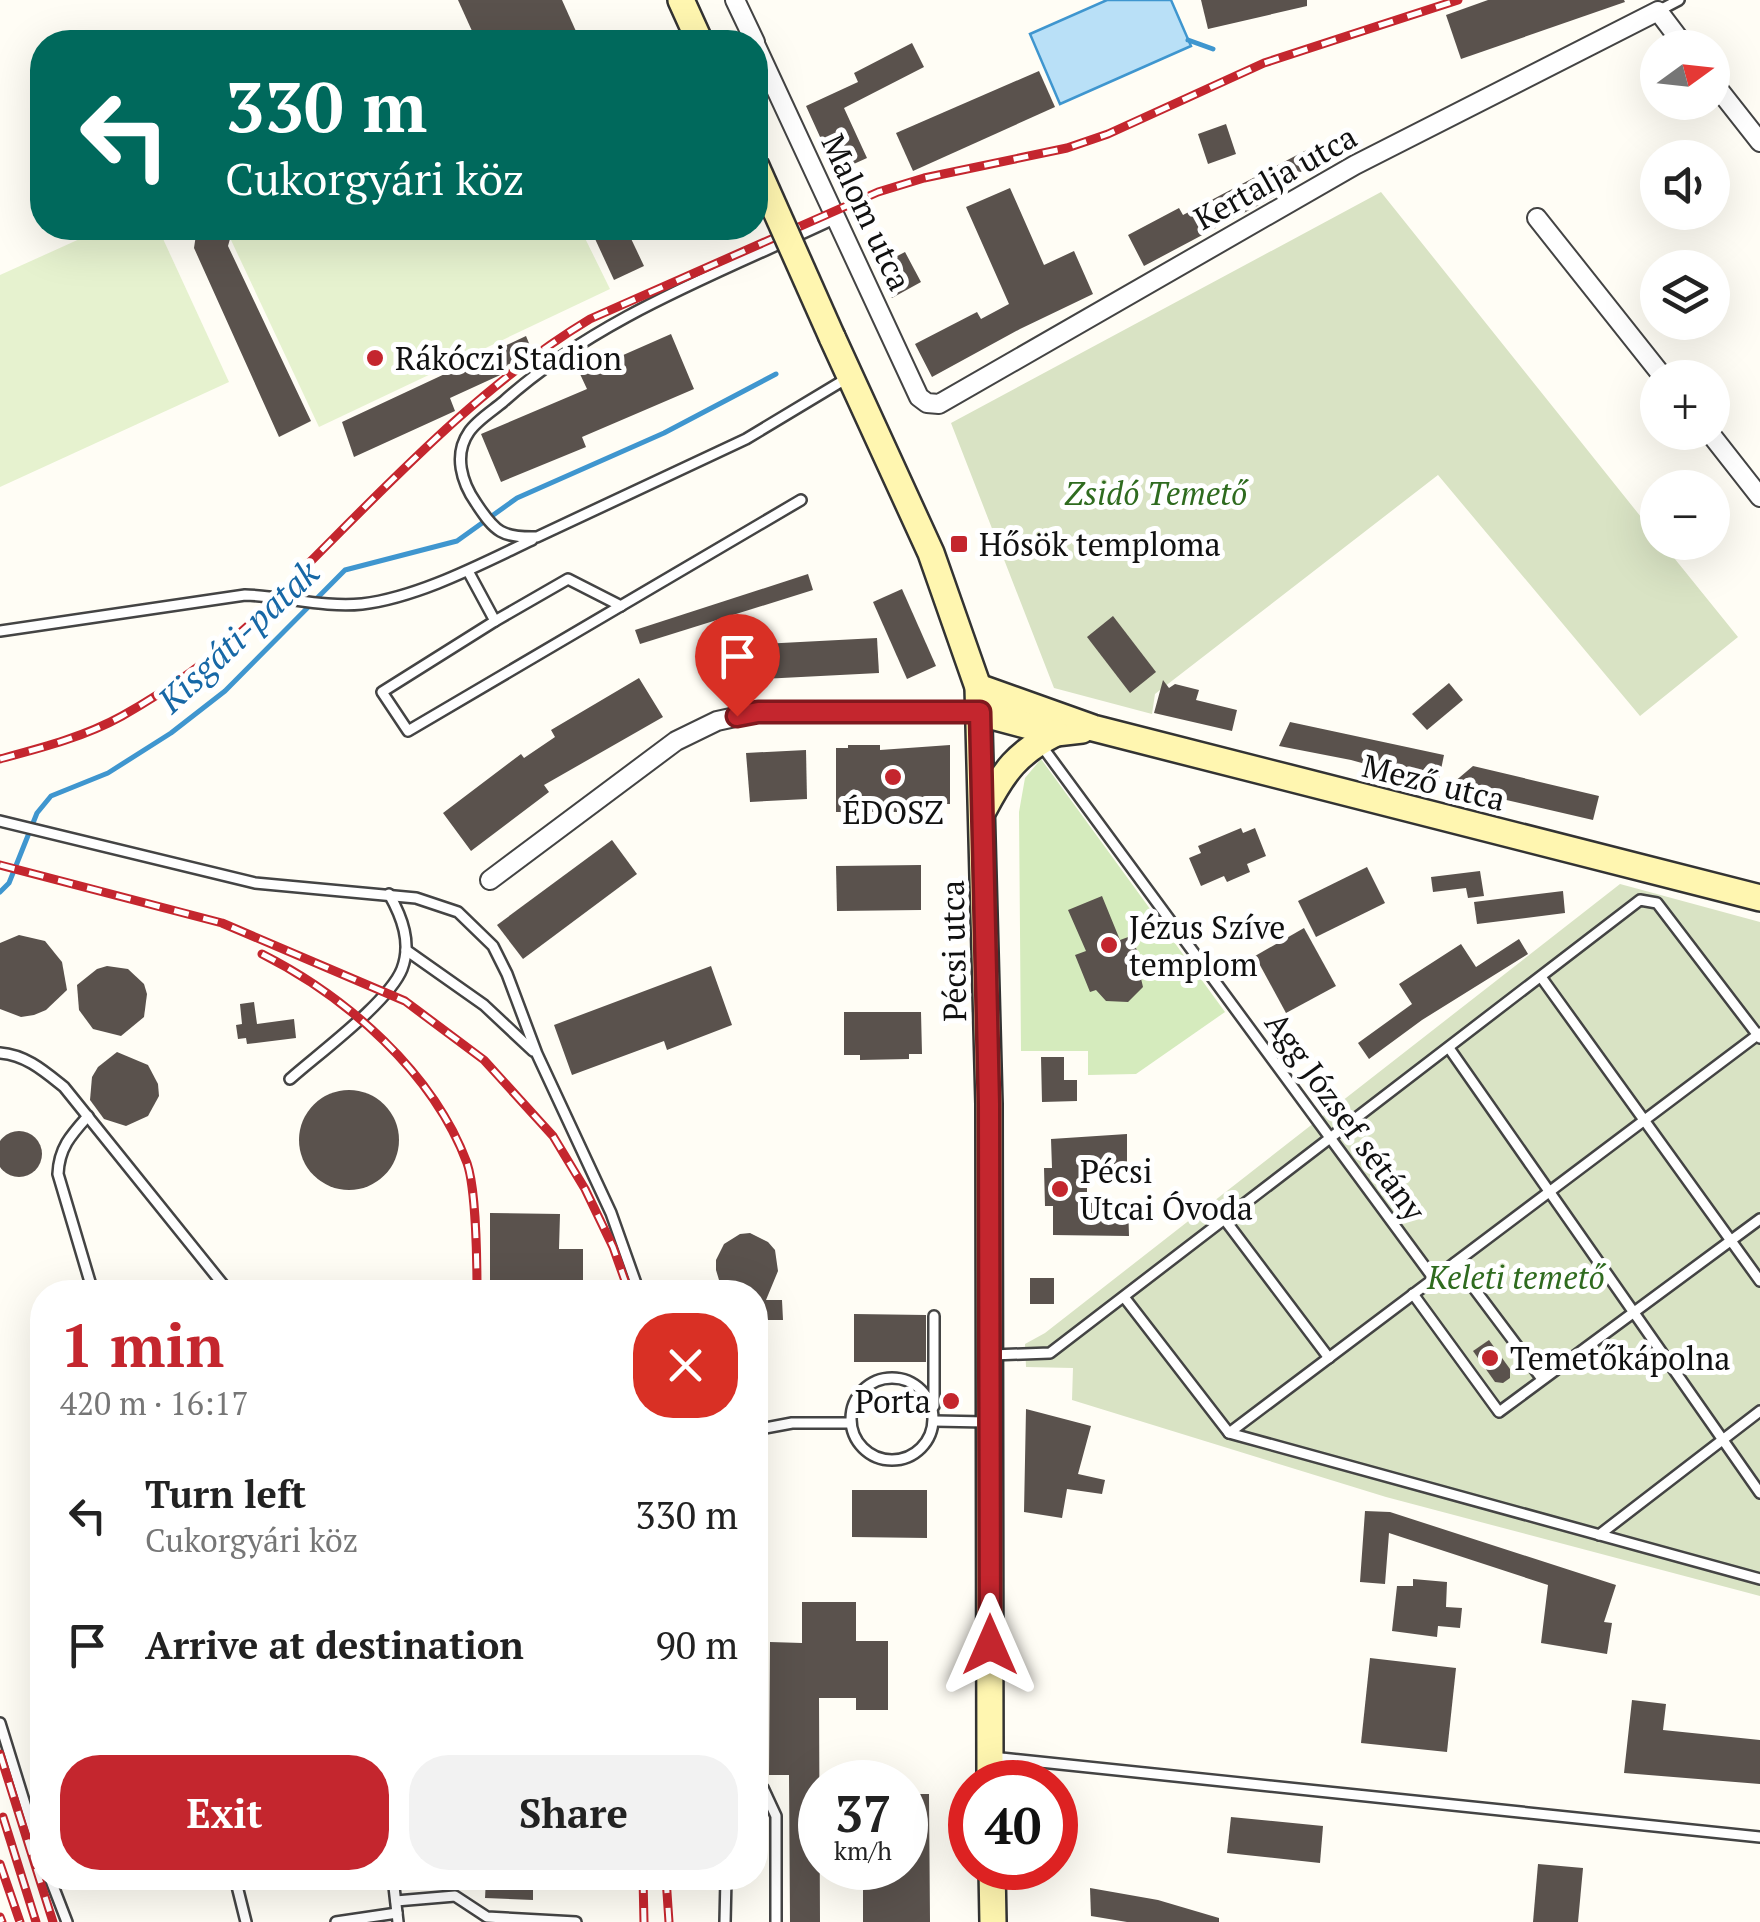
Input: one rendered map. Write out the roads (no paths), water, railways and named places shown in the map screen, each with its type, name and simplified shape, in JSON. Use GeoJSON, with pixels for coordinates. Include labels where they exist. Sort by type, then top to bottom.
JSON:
{"type":"FeatureCollection","features":[{"type":"Feature","properties":{"kind":"street"},"geometry":{"type":"LineString","coordinates":[[680,0],[694,30]]}},
{"type":"Feature","properties":{"kind":"street","name":"Malom utca"},"geometry":{"type":"LineString","coordinates":[[735,0],[749,30]]}},
{"type":"Feature","properties":{"kind":"street"},"geometry":{"type":"LineString","coordinates":[[1658,12],[1672,30]]}},
{"type":"Feature","properties":{"kind":"street","name":"Kertalja utca"},"geometry":{"type":"LineString","coordinates":[[927,403],[939,404],[1354,165],[1658,12]]}},
{"type":"Feature","properties":{"kind":"street","name":"Malom utca"},"geometry":{"type":"LineString","coordinates":[[768,71],[920,397],[927,403]]}},
{"type":"Feature","properties":{"kind":"street"},"geometry":{"type":"LineString","coordinates":[[1730,104],[1760,142]]}},
{"type":"Feature","properties":{"kind":"street","name":"Pécsi utca"},"geometry":{"type":"LineString","coordinates":[[768,193],[931,553],[979,700],[989,1104],[990,1760]]}},
{"type":"Feature","properties":{"kind":"street"},"geometry":{"type":"LineString","coordinates":[[1537,218],[1650,360]]}},
{"type":"Feature","properties":{"kind":"street"},"geometry":{"type":"LineString","coordinates":[[1723,450],[1760,496]]}},
{"type":"Feature","properties":{"kind":"street"},"geometry":{"type":"LineString","coordinates":[[490,880],[676,741],[717,721],[758,712],[979,700],[1048,738]]}},
{"type":"Feature","properties":{"kind":"street","name":"Mező utca"},"geometry":{"type":"LineString","coordinates":[[979,700],[1760,898]]}},
{"type":"Feature","properties":{"kind":"street"},"geometry":{"type":"LineString","coordinates":[[982,814],[1004,773],[1019,756],[1048,738],[1092,728]]}},
{"type":"Feature","properties":{"kind":"street"},"geometry":{"type":"LineString","coordinates":[[992,1890],[993,1922]]}},
{"type":"Feature","properties":{"kind":"lane"},"geometry":{"type":"LineString","coordinates":[[1658,12],[1679,0]]}},
{"type":"Feature","properties":{"kind":"lane"},"geometry":{"type":"LineString","coordinates":[[537,537],[513,538],[493,528],[466,489],[459,461],[468,433],[540,369],[614,323],[836,218]]}},
{"type":"Feature","properties":{"kind":"lane"},"geometry":{"type":"LineString","coordinates":[[0,631],[245,596],[364,604],[468,571],[732,446],[849,376]]}},
{"type":"Feature","properties":{"kind":"lane"},"geometry":{"type":"LineString","coordinates":[[621,606],[568,579],[382,692],[408,731],[621,606],[801,500]]}},
{"type":"Feature","properties":{"kind":"lane"},"geometry":{"type":"LineString","coordinates":[[468,571],[494,621]]}},
{"type":"Feature","properties":{"kind":"lane","name":"Agg József sétány"},"geometry":{"type":"LineString","coordinates":[[1048,738],[1434,1279]]}},
{"type":"Feature","properties":{"kind":"lane"},"geometry":{"type":"LineString","coordinates":[[0,821],[255,884],[389,894],[437,903],[458,912],[493,946],[507,974],[537,1054],[611,1213],[636,1280]]}},
{"type":"Feature","properties":{"kind":"lane"},"geometry":{"type":"LineString","coordinates":[[290,1079],[392,985],[402,970],[406,950],[400,914],[389,894]]}},
{"type":"Feature","properties":{"kind":"lane"},"geometry":{"type":"LineString","coordinates":[[989,1355],[1050,1353],[1640,900],[1658,903],[1759,1035],[1229,1433]]}},
{"type":"Feature","properties":{"kind":"lane"},"geometry":{"type":"LineString","coordinates":[[406,950],[484,1004],[537,1054]]}},
{"type":"Feature","properties":{"kind":"lane"},"geometry":{"type":"LineString","coordinates":[[1541,977],[1760,1280]]}},
{"type":"Feature","properties":{"kind":"lane"},"geometry":{"type":"LineString","coordinates":[[1449,1048],[1760,1492]]}},
{"type":"Feature","properties":{"kind":"lane"},"geometry":{"type":"LineString","coordinates":[[0,1053],[14,1054],[38,1066],[64,1087],[219,1280]]}},
{"type":"Feature","properties":{"kind":"lane"},"geometry":{"type":"LineString","coordinates":[[88,1116],[66,1141],[59,1157],[58,1174],[89,1280]]}},
{"type":"Feature","properties":{"kind":"lane"},"geometry":{"type":"LineString","coordinates":[[1413,1294],[1498,1412],[1760,1219]]}},
{"type":"Feature","properties":{"kind":"lane"},"geometry":{"type":"LineString","coordinates":[[1225,1220],[1328,1358]]}},
{"type":"Feature","properties":{"kind":"lane"},"geometry":{"type":"LineString","coordinates":[[1455,1263],[1542,1379]]}},
{"type":"Feature","properties":{"kind":"lane"},"geometry":{"type":"LineString","coordinates":[[1124,1297],[1229,1433],[1760,1578]]}},
{"type":"Feature","properties":{"kind":"lane"},"geometry":{"type":"LineString","coordinates":[[934,1316],[934,1423],[922,1448],[911,1456],[885,1461],[861,1448],[850,1423],[856,1397],[866,1386],[892,1378],[917,1386],[932,1409],[934,1423]]}},
{"type":"Feature","properties":{"kind":"lane"},"geometry":{"type":"LineString","coordinates":[[1599,1535],[1760,1411]]}},
{"type":"Feature","properties":{"kind":"lane"},"geometry":{"type":"LineString","coordinates":[[934,1423],[989,1422]]}},
{"type":"Feature","properties":{"kind":"lane"},"geometry":{"type":"LineString","coordinates":[[768,1428],[792,1423],[850,1423]]}},
{"type":"Feature","properties":{"kind":"lane"},"geometry":{"type":"LineString","coordinates":[[0,1722],[30,1820]]}},
{"type":"Feature","properties":{"kind":"lane"},"geometry":{"type":"LineString","coordinates":[[1078,1778],[1760,1837]]}},
{"type":"Feature","properties":{"kind":"lane"},"geometry":{"type":"LineString","coordinates":[[768,1799],[776,1816],[776,1922]]}},
{"type":"Feature","properties":{"kind":"lane"},"geometry":{"type":"LineString","coordinates":[[55,1890],[67,1922]]}},
{"type":"Feature","properties":{"kind":"lane"},"geometry":{"type":"LineString","coordinates":[[238,1890],[246,1922]]}},
{"type":"Feature","properties":{"kind":"lane"},"geometry":{"type":"LineString","coordinates":[[336,1922],[398,1918],[394,1890]]}},
{"type":"Feature","properties":{"kind":"lane"},"geometry":{"type":"LineString","coordinates":[[726,1890],[726,1922]]}},
{"type":"Feature","properties":{"kind":"lane"},"geometry":{"type":"LineString","coordinates":[[396,1902],[454,1896],[487,1917],[576,1922]]}},
{"type":"Feature","properties":{"kind":"water"},"geometry":{"type":"Polygon","coordinates":[[[1107,0],[1171,0],[1191,46],[1060,104],[1030,34],[1107,0]]]}},
{"type":"Feature","properties":{"kind":"waterway"},"geometry":{"type":"LineString","coordinates":[[1188,40],[1213,49]]}},
{"type":"Feature","properties":{"kind":"waterway","name":"Kisgáti-patak"},"geometry":{"type":"LineString","coordinates":[[0,892],[9,883],[37,813],[51,796],[108,773],[171,733],[225,691],[345,570],[457,541],[517,498],[664,433],[776,374]]}},
{"type":"Feature","properties":{"kind":"railway"},"geometry":{"type":"LineString","coordinates":[[0,759],[108,723],[156,696],[205,661],[259,616],[443,432],[514,371],[590,319],[878,192],[924,178],[1067,148],[1108,134],[1264,63],[1458,0]]}},
{"type":"Feature","properties":{"kind":"railway"},"geometry":{"type":"LineString","coordinates":[[0,865],[222,923],[405,1001],[484,1060],[553,1136],[585,1189],[625,1280]]}},
{"type":"Feature","properties":{"kind":"railway"},"geometry":{"type":"LineString","coordinates":[[262,954],[355,1015],[384,1040],[433,1098],[452,1130],[470,1175],[477,1280]]}},
{"type":"Feature","properties":{"kind":"railway"},"geometry":{"type":"LineString","coordinates":[[0,1754],[30,1849]]}},
{"type":"Feature","properties":{"kind":"railway"},"geometry":{"type":"LineString","coordinates":[[3,1817],[36,1922]]}},
{"type":"Feature","properties":{"kind":"railway"},"geometry":{"type":"LineString","coordinates":[[0,1864],[20,1922]]}},
{"type":"Feature","properties":{"kind":"railway"},"geometry":{"type":"LineString","coordinates":[[43,1890],[53,1922]]}},
{"type":"Feature","properties":{"kind":"railway"},"geometry":{"type":"LineString","coordinates":[[643,1890],[644,1922]]}},
{"type":"Feature","properties":{"kind":"railway"},"geometry":{"type":"LineString","coordinates":[[667,1890],[669,1922]]}},
{"type":"Feature","properties":{"kind":"railway"},"geometry":{"type":"LineString","coordinates":[[0,1917],[2,1922]]}},
{"type":"Feature","properties":{"kind":"place","name":"Rákóczi Stadion"},"geometry":{"type":"Point","coordinates":[375,358]}},
{"type":"Feature","properties":{"kind":"place","name":"Hősök temploma"},"geometry":{"type":"Point","coordinates":[959,544]}},
{"type":"Feature","properties":{"kind":"place","name":"ÉDOSZ"},"geometry":{"type":"Point","coordinates":[893,777]}},
{"type":"Feature","properties":{"kind":"place","name":"Jézus Szíve templom"},"geometry":{"type":"Point","coordinates":[1109,945]}},
{"type":"Feature","properties":{"kind":"place","name":"Pécsi Utcai Óvoda"},"geometry":{"type":"Point","coordinates":[1060,1189]}},
{"type":"Feature","properties":{"kind":"place","name":"Temetőkápolna"},"geometry":{"type":"Point","coordinates":[1490,1358]}},
{"type":"Feature","properties":{"kind":"place","name":"Porta"},"geometry":{"type":"Point","coordinates":[951,1401]}},
{"type":"Feature","properties":{"kind":"park label","name":"Zsidó Temető"},"geometry":{"type":"Point","coordinates":[1156,493]}},
{"type":"Feature","properties":{"kind":"park label","name":"Keleti temető"},"geometry":{"type":"Point","coordinates":[1516,1277]}}]}
